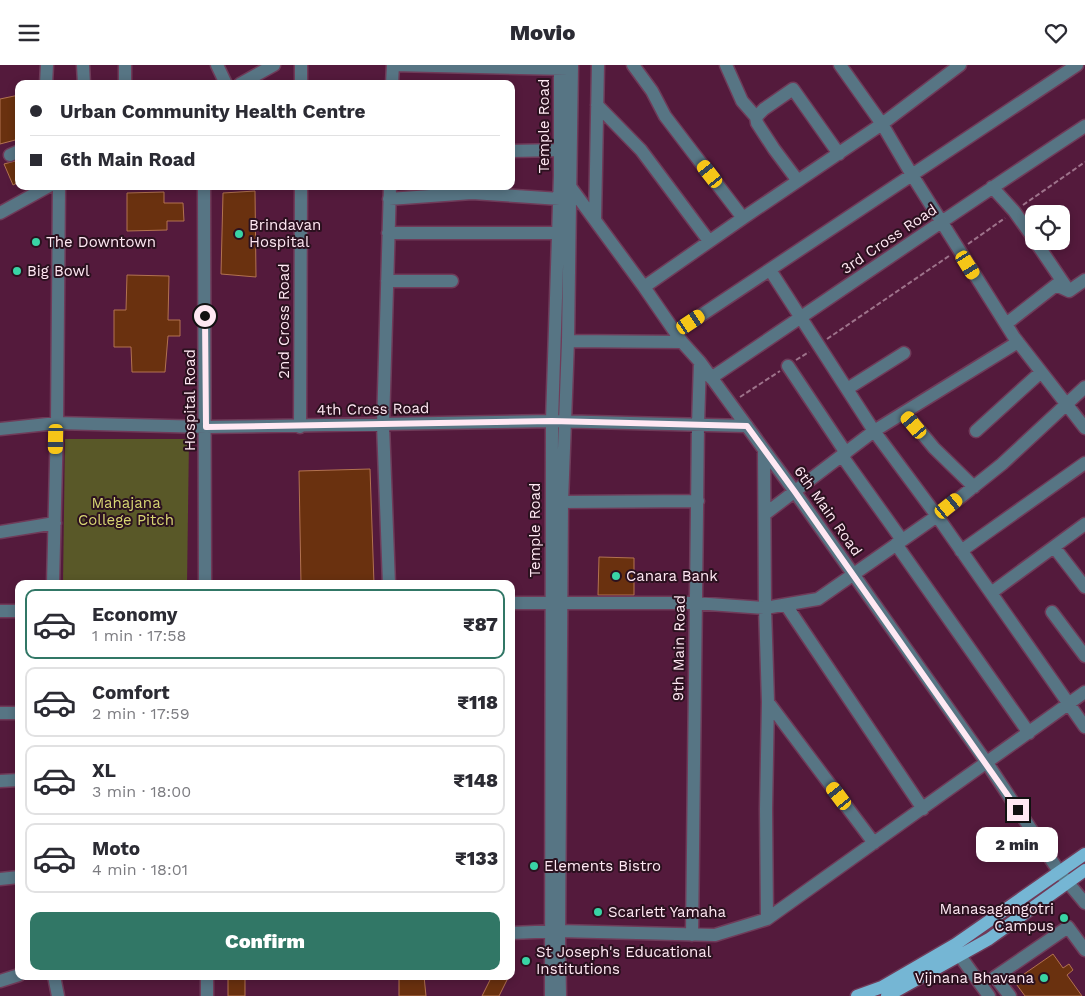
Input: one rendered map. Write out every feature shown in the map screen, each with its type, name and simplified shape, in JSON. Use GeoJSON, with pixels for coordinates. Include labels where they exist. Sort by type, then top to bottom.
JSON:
{"type":"FeatureCollection","features":[{"type":"Feature","properties":{"kind":"main road"},"geometry":{"type":"LineString","coordinates":[[857,996],[882,987],[956,944],[1085,854]]}},
{"type":"Feature","properties":{"kind":"main road"},"geometry":{"type":"LineString","coordinates":[[887,996],[904,992],[990,939],[1085,870]]}},
{"type":"Feature","properties":{"kind":"street"},"geometry":{"type":"LineString","coordinates":[[46,65],[46,80]]}},
{"type":"Feature","properties":{"kind":"street"},"geometry":{"type":"LineString","coordinates":[[84,65],[84,80]]}},
{"type":"Feature","properties":{"kind":"street"},"geometry":{"type":"LineString","coordinates":[[125,65],[125,80]]}},
{"type":"Feature","properties":{"kind":"street"},"geometry":{"type":"LineString","coordinates":[[217,65],[224,80]]}},
{"type":"Feature","properties":{"kind":"street"},"geometry":{"type":"LineString","coordinates":[[247,80],[274,65]]}},
{"type":"Feature","properties":{"kind":"street"},"geometry":{"type":"LineString","coordinates":[[301,80],[302,65]]}},
{"type":"Feature","properties":{"kind":"street"},"geometry":{"type":"LineString","coordinates":[[392,80],[393,65],[566,67]]}},
{"type":"Feature","properties":{"kind":"street"},"geometry":{"type":"LineString","coordinates":[[595,220],[598,65]]}},
{"type":"Feature","properties":{"kind":"street"},"geometry":{"type":"LineString","coordinates":[[633,65],[652,91],[665,116],[743,218]]}},
{"type":"Feature","properties":{"kind":"street"},"geometry":{"type":"LineString","coordinates":[[726,65],[742,101],[756,117],[757,123],[774,149],[798,181]]}},
{"type":"Feature","properties":{"kind":"street"},"geometry":{"type":"LineString","coordinates":[[840,65],[882,124],[912,175],[1018,342],[1085,428]]}},
{"type":"Feature","properties":{"kind":"street"},"geometry":{"type":"LineString","coordinates":[[644,287],[882,124],[960,65]]}},
{"type":"Feature","properties":{"kind":"street"},"geometry":{"type":"LineString","coordinates":[[568,341],[679,337],[770,270],[1077,65]]}},
{"type":"Feature","properties":{"kind":"street","name":"Temple Road"},"geometry":{"type":"LineString","coordinates":[[550,996],[554,932],[556,602],[552,421],[560,150],[566,67]]}},
{"type":"Feature","properties":{"kind":"street","name":"Temple Road"},"geometry":{"type":"LineString","coordinates":[[556,602],[566,421],[571,187],[566,67]]}},
{"type":"Feature","properties":{"kind":"street"},"geometry":{"type":"LineString","coordinates":[[756,117],[764,109],[793,89],[839,154]]}},
{"type":"Feature","properties":{"kind":"street"},"geometry":{"type":"LineString","coordinates":[[597,105],[641,150],[710,241]]}},
{"type":"Feature","properties":{"kind":"street","name":"3rd Cross Road"},"geometry":{"type":"LineString","coordinates":[[711,378],[942,223],[992,187],[1085,127]]}},
{"type":"Feature","properties":{"kind":"street"},"geometry":{"type":"LineString","coordinates":[[515,151],[560,150]]}},
{"type":"Feature","properties":{"kind":"street","name":"6th Main Road"},"geometry":{"type":"LineString","coordinates":[[560,175],[571,187],[679,337],[795,492],[987,763],[1060,873],[1085,903]]}},
{"type":"Feature","properties":{"kind":"street"},"geometry":{"type":"LineString","coordinates":[[992,187],[1014,211],[1025,227]]}},
{"type":"Feature","properties":{"kind":"street"},"geometry":{"type":"LineString","coordinates":[[0,213],[42,190]]}},
{"type":"Feature","properties":{"kind":"street"},"geometry":{"type":"LineString","coordinates":[[53,580],[57,423],[59,190]]}},
{"type":"Feature","properties":{"kind":"street","name":"Hospital Road"},"geometry":{"type":"LineString","coordinates":[[204,190],[205,580]]}},
{"type":"Feature","properties":{"kind":"street","name":"2nd Cross Road"},"geometry":{"type":"LineString","coordinates":[[300,427],[301,190]]}},
{"type":"Feature","properties":{"kind":"street"},"geometry":{"type":"LineString","coordinates":[[389,580],[382,425],[389,193],[472,193],[560,199]]}},
{"type":"Feature","properties":{"kind":"street"},"geometry":{"type":"LineString","coordinates":[[388,233],[558,233]]}},
{"type":"Feature","properties":{"kind":"street"},"geometry":{"type":"LineString","coordinates":[[1043,250],[1079,288]]}},
{"type":"Feature","properties":{"kind":"street"},"geometry":{"type":"LineString","coordinates":[[770,270],[874,431],[937,516],[1085,727]]}},
{"type":"Feature","properties":{"kind":"street"},"geometry":{"type":"LineString","coordinates":[[387,281],[452,281]]}},
{"type":"Feature","properties":{"kind":"street"},"geometry":{"type":"LineString","coordinates":[[1006,324],[1056,285],[1079,288]]}},
{"type":"Feature","properties":{"kind":"street"},"geometry":{"type":"LineString","coordinates":[[765,514],[874,431],[1018,342]]}},
{"type":"Feature","properties":{"kind":"street"},"geometry":{"type":"LineString","coordinates":[[847,389],[904,353]]}},
{"type":"Feature","properties":{"kind":"street","name":"9th Main Road"},"geometry":{"type":"LineString","coordinates":[[692,935],[695,603],[700,363]]}},
{"type":"Feature","properties":{"kind":"street"},"geometry":{"type":"LineString","coordinates":[[788,366],[899,543],[1029,733]]}},
{"type":"Feature","properties":{"kind":"street"},"geometry":{"type":"LineString","coordinates":[[976,431],[1041,372]]}},
{"type":"Feature","properties":{"kind":"street"},"geometry":{"type":"LineString","coordinates":[[515,603],[695,603],[765,608],[818,599],[937,516],[974,487],[1002,464],[1085,387]]}},
{"type":"Feature","properties":{"kind":"street"},"geometry":{"type":"LineString","coordinates":[[905,413],[934,448],[974,487]]}},
{"type":"Feature","properties":{"kind":"street","name":"4th Cross Road"},"geometry":{"type":"LineString","coordinates":[[0,429],[57,423],[206,427],[300,427],[552,421],[747,426]]}},
{"type":"Feature","properties":{"kind":"street"},"geometry":{"type":"LineString","coordinates":[[764,450],[765,608],[768,702],[766,809],[767,919]]}},
{"type":"Feature","properties":{"kind":"street"},"geometry":{"type":"LineString","coordinates":[[961,551],[1085,463]]}},
{"type":"Feature","properties":{"kind":"street"},"geometry":{"type":"LineString","coordinates":[[562,501],[698,501]]}},
{"type":"Feature","properties":{"kind":"street"},"geometry":{"type":"LineString","coordinates":[[0,532],[55,523]]}},
{"type":"Feature","properties":{"kind":"street"},"geometry":{"type":"LineString","coordinates":[[991,593],[1085,525]]}},
{"type":"Feature","properties":{"kind":"street"},"geometry":{"type":"LineString","coordinates":[[1054,547],[1085,587]]}},
{"type":"Feature","properties":{"kind":"street"},"geometry":{"type":"LineString","coordinates":[[786,605],[923,809]]}},
{"type":"Feature","properties":{"kind":"street"},"geometry":{"type":"LineString","coordinates":[[0,611],[15,611]]}},
{"type":"Feature","properties":{"kind":"street"},"geometry":{"type":"LineString","coordinates":[[1052,611],[1085,656]]}},
{"type":"Feature","properties":{"kind":"street"},"geometry":{"type":"LineString","coordinates":[[515,933],[715,935],[767,919],[1085,692]]}},
{"type":"Feature","properties":{"kind":"street"},"geometry":{"type":"LineString","coordinates":[[768,702],[874,843]]}},
{"type":"Feature","properties":{"kind":"street"},"geometry":{"type":"LineString","coordinates":[[0,713],[15,713]]}},
{"type":"Feature","properties":{"kind":"street"},"geometry":{"type":"LineString","coordinates":[[0,781],[15,780]]}},
{"type":"Feature","properties":{"kind":"street"},"geometry":{"type":"LineString","coordinates":[[0,879],[15,877]]}},
{"type":"Feature","properties":{"kind":"street"},"geometry":{"type":"LineString","coordinates":[[1010,996],[996,977],[1068,927],[1085,950]]}},
{"type":"Feature","properties":{"kind":"street","name":"Temple Road"},"geometry":{"type":"LineString","coordinates":[[554,932],[560,996]]}},
{"type":"Feature","properties":{"kind":"street"},"geometry":{"type":"LineString","coordinates":[[960,956],[989,996]]}},
{"type":"Feature","properties":{"kind":"street"},"geometry":{"type":"LineString","coordinates":[[0,981],[15,976]]}},
{"type":"Feature","properties":{"kind":"street"},"geometry":{"type":"LineString","coordinates":[[55,980],[58,996]]}},
{"type":"Feature","properties":{"kind":"street"},"geometry":{"type":"LineString","coordinates":[[207,980],[207,996]]}},
{"type":"Feature","properties":{"kind":"path"},"geometry":{"type":"LineString","coordinates":[[730,404],[927,270]]}},
{"type":"Feature","properties":{"kind":"green space","name":"Mahajana College Pitch"},"geometry":{"type":"Polygon","coordinates":[[[65,439],[189,439],[187,580],[63,580],[65,439]]]}},
{"type":"Feature","properties":{"kind":"building"},"geometry":{"type":"Polygon","coordinates":[[[15,96],[15,140],[0,144],[0,99],[15,96]]]}},
{"type":"Feature","properties":{"kind":"building"},"geometry":{"type":"Polygon","coordinates":[[[15,161],[15,184],[13,185],[4,164],[15,161]]]}},
{"type":"Feature","properties":{"kind":"building","name":"Brindavan Hospital"},"geometry":{"type":"Polygon","coordinates":[[[255,191],[256,277],[221,274],[223,193],[255,191]]]}},
{"type":"Feature","properties":{"kind":"building"},"geometry":{"type":"Polygon","coordinates":[[[164,192],[164,203],[183,203],[184,221],[167,221],[167,230],[127,231],[127,193],[164,192]]]}},
{"type":"Feature","properties":{"kind":"building"},"geometry":{"type":"Polygon","coordinates":[[[127,275],[169,276],[168,320],[180,320],[180,336],[168,336],[165,372],[132,372],[131,347],[114,347],[114,310],[126,310],[127,275]]]}},
{"type":"Feature","properties":{"kind":"building"},"geometry":{"type":"Polygon","coordinates":[[[370,469],[374,580],[301,580],[299,471],[370,469]]]}},
{"type":"Feature","properties":{"kind":"building","name":"Canara Bank"},"geometry":{"type":"Polygon","coordinates":[[[599,557],[634,558],[634,595],[598,595],[599,557]]]}},
{"type":"Feature","properties":{"kind":"building","name":"Vijnana Bhavana"},"geometry":{"type":"Polygon","coordinates":[[[1053,954],[1063,968],[1069,964],[1073,970],[1067,975],[1082,996],[1025,996],[1014,981],[1053,954]]]}},
{"type":"Feature","properties":{"kind":"building"},"geometry":{"type":"Polygon","coordinates":[[[228,980],[245,980],[245,996],[228,996],[228,980]]]}},
{"type":"Feature","properties":{"kind":"building"},"geometry":{"type":"Polygon","coordinates":[[[399,980],[424,980],[426,996],[399,996],[399,980]]]}},
{"type":"Feature","properties":{"kind":"building"},"geometry":{"type":"Polygon","coordinates":[[[490,980],[507,980],[499,996],[482,996],[490,980]]]}},
{"type":"Feature","properties":{"kind":"place","name":"Brindavan Hospital"},"geometry":{"type":"Point","coordinates":[239,234]}},
{"type":"Feature","properties":{"kind":"place","name":"The Downtown"},"geometry":{"type":"Point","coordinates":[36,242]}},
{"type":"Feature","properties":{"kind":"place","name":"Big Bowl"},"geometry":{"type":"Point","coordinates":[17,271]}},
{"type":"Feature","properties":{"kind":"place","name":"Canara Bank"},"geometry":{"type":"Point","coordinates":[616,576]}},
{"type":"Feature","properties":{"kind":"place","name":"Elements Bistro"},"geometry":{"type":"Point","coordinates":[534,866]}},
{"type":"Feature","properties":{"kind":"place","name":"Scarlett Yamaha"},"geometry":{"type":"Point","coordinates":[598,912]}},
{"type":"Feature","properties":{"kind":"place","name":"Manasagangotri Campus"},"geometry":{"type":"Point","coordinates":[1064,918]}},
{"type":"Feature","properties":{"kind":"place","name":"St Joseph's Educational Institutions"},"geometry":{"type":"Point","coordinates":[526,961]}},
{"type":"Feature","properties":{"kind":"place","name":"Vijnana Bhavana"},"geometry":{"type":"Point","coordinates":[1044,978]}},
{"type":"Feature","properties":{"kind":"route"},"geometry":{"type":"LineString","coordinates":[[205,316],[206,427],[300,427],[552,421],[747,426],[1018,810]]}}]}
